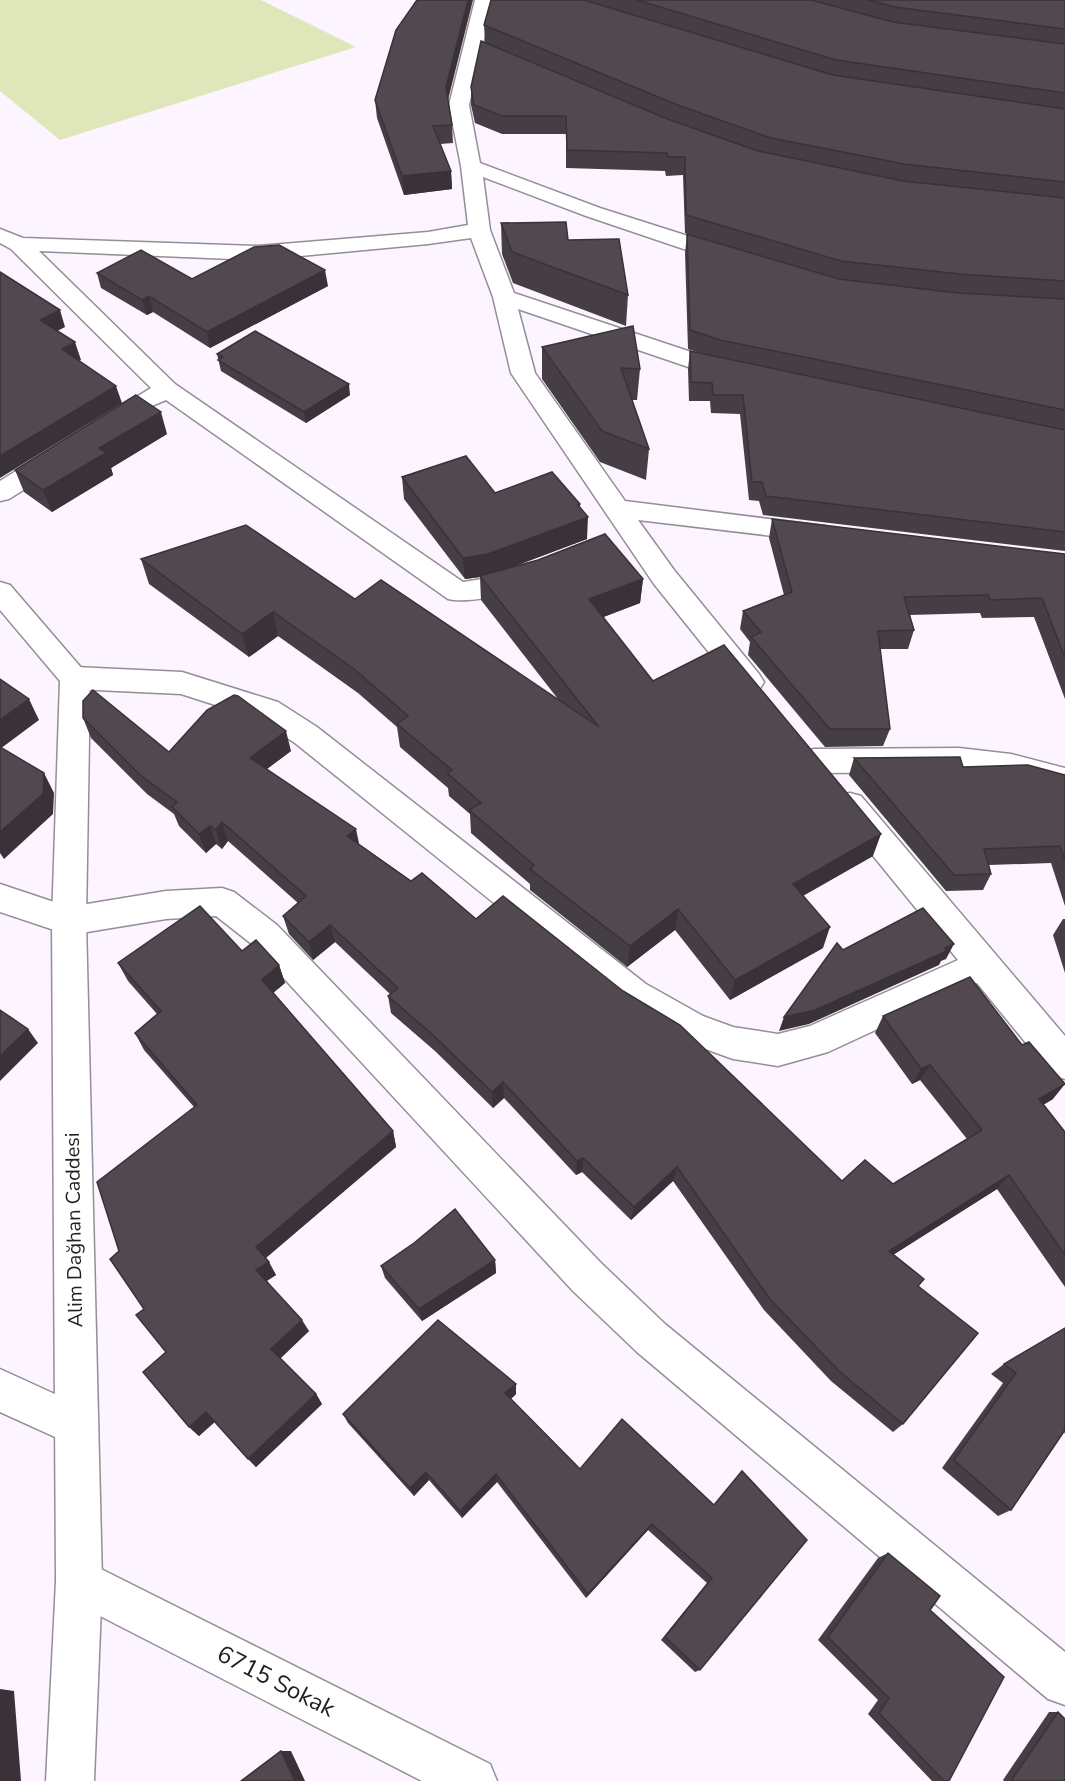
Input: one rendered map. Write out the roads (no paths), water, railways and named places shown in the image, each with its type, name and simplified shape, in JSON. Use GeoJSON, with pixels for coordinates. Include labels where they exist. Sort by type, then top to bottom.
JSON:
{"type":"FeatureCollection","features":[{"type":"Feature","properties":{"kind":"street"},"geometry":{"type":"LineString","coordinates":[[484,0],[459,105],[471,166],[479,230],[504,297],[523,372],[619,509],[624,538],[664,578],[769,706]]}},
{"type":"Feature","properties":{"kind":"street"},"geometry":{"type":"LineString","coordinates":[[473,47],[495,56]]}},
{"type":"Feature","properties":{"kind":"street"},"geometry":{"type":"LineString","coordinates":[[471,166],[593,212],[749,263]]}},
{"type":"Feature","properties":{"kind":"street"},"geometry":{"type":"LineString","coordinates":[[10,239],[258,253],[428,238],[479,230]]}},
{"type":"Feature","properties":{"kind":"street"},"geometry":{"type":"LineString","coordinates":[[10,239],[166,389],[458,592],[493,587],[548,566]]}},
{"type":"Feature","properties":{"kind":"street"},"geometry":{"type":"LineString","coordinates":[[504,297],[711,367],[757,377]]}},
{"type":"Feature","properties":{"kind":"street"},"geometry":{"type":"LineString","coordinates":[[127,414],[166,389]]}},
{"type":"Feature","properties":{"kind":"street"},"geometry":{"type":"LineString","coordinates":[[0,493],[78,444]]}},
{"type":"Feature","properties":{"kind":"street"},"geometry":{"type":"LineString","coordinates":[[619,509],[842,536]]}},
{"type":"Feature","properties":{"kind":"street"},"geometry":{"type":"LineString","coordinates":[[0,592],[75,678],[182,683],[267,710],[306,735],[634,995],[691,1029],[733,1043],[778,1050],[815,1041],[982,965]]}},
{"type":"Feature","properties":{"kind":"street","name":"Alim Dağhan Caddesi"},"geometry":{"type":"LineString","coordinates":[[70,1781],[79,1581],[69,921],[75,678]]}},
{"type":"Feature","properties":{"kind":"street"},"geometry":{"type":"LineString","coordinates":[[1065,780],[1011,766],[959,760],[807,752],[1065,1063]]}},
{"type":"Feature","properties":{"kind":"street"},"geometry":{"type":"LineString","coordinates":[[0,898],[69,921],[166,905],[222,902],[243,916],[265,935],[587,1276],[651,1338],[1065,1682]]}},
{"type":"Feature","properties":{"kind":"street"},"geometry":{"type":"LineString","coordinates":[[0,1390],[77,1426]]}},
{"type":"Feature","properties":{"kind":"street","name":"6715 Sokak"},"geometry":{"type":"LineString","coordinates":[[79,1581],[473,1781]]}}]}
